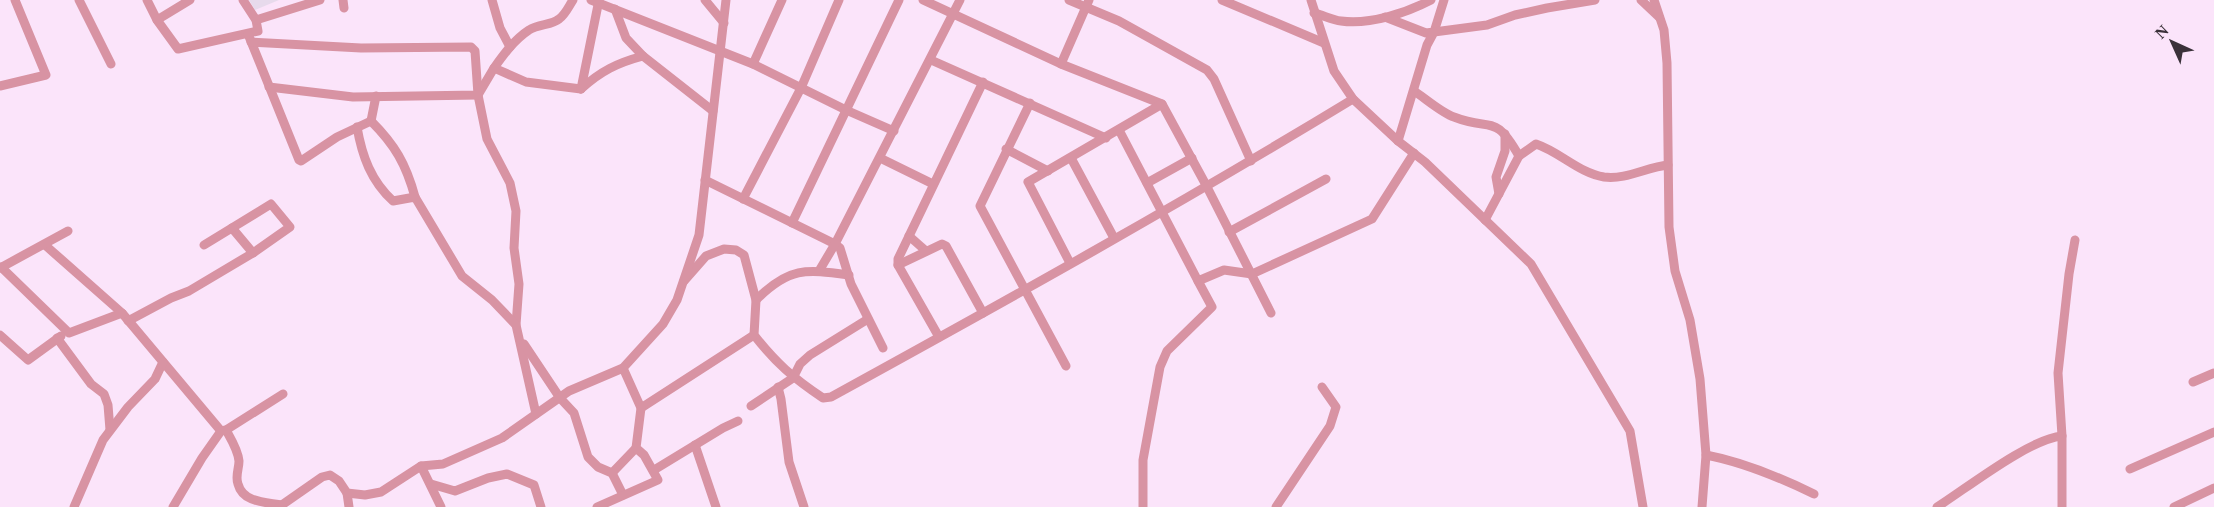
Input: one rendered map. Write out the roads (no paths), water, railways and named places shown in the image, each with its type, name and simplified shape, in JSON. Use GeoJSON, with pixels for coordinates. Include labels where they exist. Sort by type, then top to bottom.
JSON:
{"type":"FeatureCollection","features":[{"type":"Feature","properties":{"kind":"street"},"geometry":{"type":"LineString","coordinates":[[0,86],[46,75],[15,0]]}},
{"type":"Feature","properties":{"kind":"street"},"geometry":{"type":"LineString","coordinates":[[79,0],[111,64]]}},
{"type":"Feature","properties":{"kind":"street"},"geometry":{"type":"LineString","coordinates":[[147,0],[157,20],[178,49],[250,38],[361,48],[471,47],[475,51],[478,95],[487,138],[510,183],[516,211],[514,248],[519,284],[516,325],[536,414]]}},
{"type":"Feature","properties":{"kind":"street"},"geometry":{"type":"LineString","coordinates":[[157,20],[190,0]]}},
{"type":"Feature","properties":{"kind":"street"},"geometry":{"type":"LineString","coordinates":[[243,0],[256,20],[258,32],[250,38]]}},
{"type":"Feature","properties":{"kind":"street"},"geometry":{"type":"LineString","coordinates":[[256,20],[320,0]]}},
{"type":"Feature","properties":{"kind":"street"},"geometry":{"type":"LineString","coordinates":[[492,0],[500,28],[510,47]]}},
{"type":"Feature","properties":{"kind":"street"},"geometry":{"type":"LineString","coordinates":[[478,95],[510,47],[530,29],[561,18],[573,0]]}},
{"type":"Feature","properties":{"kind":"street"},"geometry":{"type":"LineString","coordinates":[[705,0],[724,23]]}},
{"type":"Feature","properties":{"kind":"street"},"geometry":{"type":"LineString","coordinates":[[347,493],[365,495],[381,492],[421,466],[443,464],[502,438],[568,391],[623,368],[663,324],[677,300],[699,235],[726,0]]}},
{"type":"Feature","properties":{"kind":"street"},"geometry":{"type":"LineString","coordinates":[[753,64],[782,0]]}},
{"type":"Feature","properties":{"kind":"street"},"geometry":{"type":"LineString","coordinates":[[743,199],[801,88],[839,0]]}},
{"type":"Feature","properties":{"kind":"street"},"geometry":{"type":"LineString","coordinates":[[792,223],[899,0]]}},
{"type":"Feature","properties":{"kind":"street"},"geometry":{"type":"LineString","coordinates":[[923,0],[1062,64],[1162,105],[1206,185],[1271,314]]}},
{"type":"Feature","properties":{"kind":"street"},"geometry":{"type":"LineString","coordinates":[[819,271],[880,158],[960,0]]}},
{"type":"Feature","properties":{"kind":"street"},"geometry":{"type":"LineString","coordinates":[[1069,0],[1088,4],[1207,70],[1214,79],[1251,160]]}},
{"type":"Feature","properties":{"kind":"street"},"geometry":{"type":"LineString","coordinates":[[1222,0],[1324,43]]}},
{"type":"Feature","properties":{"kind":"street"},"geometry":{"type":"LineString","coordinates":[[1311,0],[1334,71],[1353,99],[1414,153],[1531,264],[1630,430],[1643,507]]}},
{"type":"Feature","properties":{"kind":"street"},"geometry":{"type":"LineString","coordinates":[[1314,13],[1341,21],[1365,21],[1385,17],[1431,0]]}},
{"type":"Feature","properties":{"kind":"street"},"geometry":{"type":"LineString","coordinates":[[1398,141],[1427,45],[1434,33],[1444,0]]}},
{"type":"Feature","properties":{"kind":"street"},"geometry":{"type":"LineString","coordinates":[[1385,17],[1426,33],[1434,33],[1487,26],[1515,15],[1595,0]]}},
{"type":"Feature","properties":{"kind":"street"},"geometry":{"type":"LineString","coordinates":[[1641,0],[1660,18]]}},
{"type":"Feature","properties":{"kind":"street"},"geometry":{"type":"LineString","coordinates":[[1654,0],[1664,30],[1667,63],[1669,227],[1675,271],[1690,320],[1700,379],[1706,455],[1702,507]]}},
{"type":"Feature","properties":{"kind":"street"},"geometry":{"type":"LineString","coordinates":[[581,89],[596,1],[753,64],[894,131]]}},
{"type":"Feature","properties":{"kind":"street"},"geometry":{"type":"LineString","coordinates":[[1062,64],[1088,4]]}},
{"type":"Feature","properties":{"kind":"street"},"geometry":{"type":"LineString","coordinates":[[615,9],[626,38],[643,56],[713,111]]}},
{"type":"Feature","properties":{"kind":"street"},"geometry":{"type":"LineString","coordinates":[[250,38],[299,160],[302,161],[337,137],[371,121]]}},
{"type":"Feature","properties":{"kind":"street"},"geometry":{"type":"LineString","coordinates":[[581,89],[598,73],[643,56]]}},
{"type":"Feature","properties":{"kind":"street"},"geometry":{"type":"LineString","coordinates":[[930,60],[1106,138]]}},
{"type":"Feature","properties":{"kind":"street"},"geometry":{"type":"LineString","coordinates":[[494,68],[526,82],[581,89]]}},
{"type":"Feature","properties":{"kind":"street"},"geometry":{"type":"LineString","coordinates":[[939,337],[898,265],[898,259],[983,82]]}},
{"type":"Feature","properties":{"kind":"street"},"geometry":{"type":"LineString","coordinates":[[268,87],[353,97],[478,95]]}},
{"type":"Feature","properties":{"kind":"street"},"geometry":{"type":"LineString","coordinates":[[1414,91],[1452,117],[1498,126],[1519,156]]}},
{"type":"Feature","properties":{"kind":"street"},"geometry":{"type":"LineString","coordinates":[[371,121],[376,96]]}},
{"type":"Feature","properties":{"kind":"street"},"geometry":{"type":"LineString","coordinates":[[684,281],[706,256],[724,249],[736,250],[744,255],[756,300],[754,335],[773,359],[793,378],[823,398],[831,397],[1163,211],[1353,99]]}},
{"type":"Feature","properties":{"kind":"street"},"geometry":{"type":"LineString","coordinates":[[1030,103],[980,206],[1066,366]]}},
{"type":"Feature","properties":{"kind":"street"},"geometry":{"type":"LineString","coordinates":[[1070,263],[1028,182],[1162,105]]}},
{"type":"Feature","properties":{"kind":"street"},"geometry":{"type":"LineString","coordinates":[[371,121],[401,157],[415,197],[462,276],[492,300],[516,325]]}},
{"type":"Feature","properties":{"kind":"street"},"geometry":{"type":"LineString","coordinates":[[357,128],[367,167],[385,193],[393,201],[415,197]]}},
{"type":"Feature","properties":{"kind":"street"},"geometry":{"type":"LineString","coordinates":[[1119,130],[1212,307],[1167,351],[1160,367],[1143,460],[1143,507]]}},
{"type":"Feature","properties":{"kind":"street"},"geometry":{"type":"LineString","coordinates":[[1498,194],[1496,177],[1505,152],[1505,134]]}},
{"type":"Feature","properties":{"kind":"street"},"geometry":{"type":"LineString","coordinates":[[1485,220],[1519,156],[1536,144],[1557,153],[1590,173],[1605,177],[1629,176],[1668,165]]}},
{"type":"Feature","properties":{"kind":"street"},"geometry":{"type":"LineString","coordinates":[[1006,150],[1048,171]]}},
{"type":"Feature","properties":{"kind":"street"},"geometry":{"type":"LineString","coordinates":[[1198,281],[1224,270],[1252,274],[1372,219],[1414,153]]}},
{"type":"Feature","properties":{"kind":"street"},"geometry":{"type":"LineString","coordinates":[[880,158],[933,184]]}},
{"type":"Feature","properties":{"kind":"street"},"geometry":{"type":"LineString","coordinates":[[1071,158],[1114,238]]}},
{"type":"Feature","properties":{"kind":"street"},"geometry":{"type":"LineString","coordinates":[[1147,183],[1191,158]]}},
{"type":"Feature","properties":{"kind":"street"},"geometry":{"type":"LineString","coordinates":[[1229,232],[1326,179]]}},
{"type":"Feature","properties":{"kind":"street"},"geometry":{"type":"LineString","coordinates":[[705,180],[840,248],[849,275],[883,348]]}},
{"type":"Feature","properties":{"kind":"street"},"geometry":{"type":"LineString","coordinates":[[0,335],[28,360],[57,338],[125,317],[189,291],[253,254],[291,227],[271,204],[204,245]]}},
{"type":"Feature","properties":{"kind":"street"},"geometry":{"type":"LineString","coordinates":[[232,228],[253,254]]}},
{"type":"Feature","properties":{"kind":"street"},"geometry":{"type":"LineString","coordinates":[[68,231],[1,268],[69,333]]}},
{"type":"Feature","properties":{"kind":"street"},"geometry":{"type":"LineString","coordinates":[[909,236],[926,251]]}},
{"type":"Feature","properties":{"kind":"street"},"geometry":{"type":"LineString","coordinates":[[2062,507],[2062,436],[2058,373],[2075,240]]}},
{"type":"Feature","properties":{"kind":"street"},"geometry":{"type":"LineString","coordinates":[[898,265],[942,244],[946,246],[983,313]]}},
{"type":"Feature","properties":{"kind":"street"},"geometry":{"type":"LineString","coordinates":[[45,245],[125,317],[224,430],[236,450],[239,462],[238,485],[244,495],[251,500],[281,506],[322,477],[330,475],[339,481],[347,493],[349,507]]}},
{"type":"Feature","properties":{"kind":"street"},"geometry":{"type":"LineString","coordinates":[[756,300],[780,279],[794,273],[819,271],[849,275]]}},
{"type":"Feature","properties":{"kind":"street"},"geometry":{"type":"LineString","coordinates":[[751,406],[793,378],[800,364],[810,355],[868,319]]}},
{"type":"Feature","properties":{"kind":"street"},"geometry":{"type":"LineString","coordinates":[[641,408],[754,335]]}},
{"type":"Feature","properties":{"kind":"street"},"geometry":{"type":"LineString","coordinates":[[57,338],[91,384],[104,394],[108,405],[110,430]]}},
{"type":"Feature","properties":{"kind":"street"},"geometry":{"type":"LineString","coordinates":[[520,340],[560,398],[574,413],[588,457],[598,466],[612,473],[620,500]]}},
{"type":"Feature","properties":{"kind":"street"},"geometry":{"type":"LineString","coordinates":[[74,507],[110,430],[128,406],[155,379],[163,362]]}},
{"type":"Feature","properties":{"kind":"street"},"geometry":{"type":"LineString","coordinates":[[612,473],[636,448],[641,408],[623,368]]}},
{"type":"Feature","properties":{"kind":"street"},"geometry":{"type":"LineString","coordinates":[[2193,382],[2214,373]]}},
{"type":"Feature","properties":{"kind":"street"},"geometry":{"type":"LineString","coordinates":[[778,387],[789,462],[804,507]]}},
{"type":"Feature","properties":{"kind":"street"},"geometry":{"type":"LineString","coordinates":[[1276,507],[1330,426],[1335,414],[1336,407],[1322,387]]}},
{"type":"Feature","properties":{"kind":"street"},"geometry":{"type":"LineString","coordinates":[[173,507],[202,458],[224,430],[283,394]]}},
{"type":"Feature","properties":{"kind":"street"},"geometry":{"type":"LineString","coordinates":[[654,470],[738,421]]}},
{"type":"Feature","properties":{"kind":"street"},"geometry":{"type":"LineString","coordinates":[[2130,469],[2214,432]]}},
{"type":"Feature","properties":{"kind":"street"},"geometry":{"type":"LineString","coordinates":[[1937,507],[2033,445],[2051,437],[2062,436]]}},
{"type":"Feature","properties":{"kind":"street"},"geometry":{"type":"LineString","coordinates":[[695,445],[716,507]]}},
{"type":"Feature","properties":{"kind":"street"},"geometry":{"type":"LineString","coordinates":[[597,507],[620,500],[658,480],[644,455],[636,448]]}},
{"type":"Feature","properties":{"kind":"street"},"geometry":{"type":"LineString","coordinates":[[1706,455],[1732,460],[1776,476],[1814,494]]}},
{"type":"Feature","properties":{"kind":"street"},"geometry":{"type":"LineString","coordinates":[[421,466],[441,507]]}},
{"type":"Feature","properties":{"kind":"street"},"geometry":{"type":"LineString","coordinates":[[431,484],[456,491],[488,478],[507,474],[534,485],[541,507]]}},
{"type":"Feature","properties":{"kind":"street"},"geometry":{"type":"LineString","coordinates":[[2174,507],[2214,488]]}}]}
